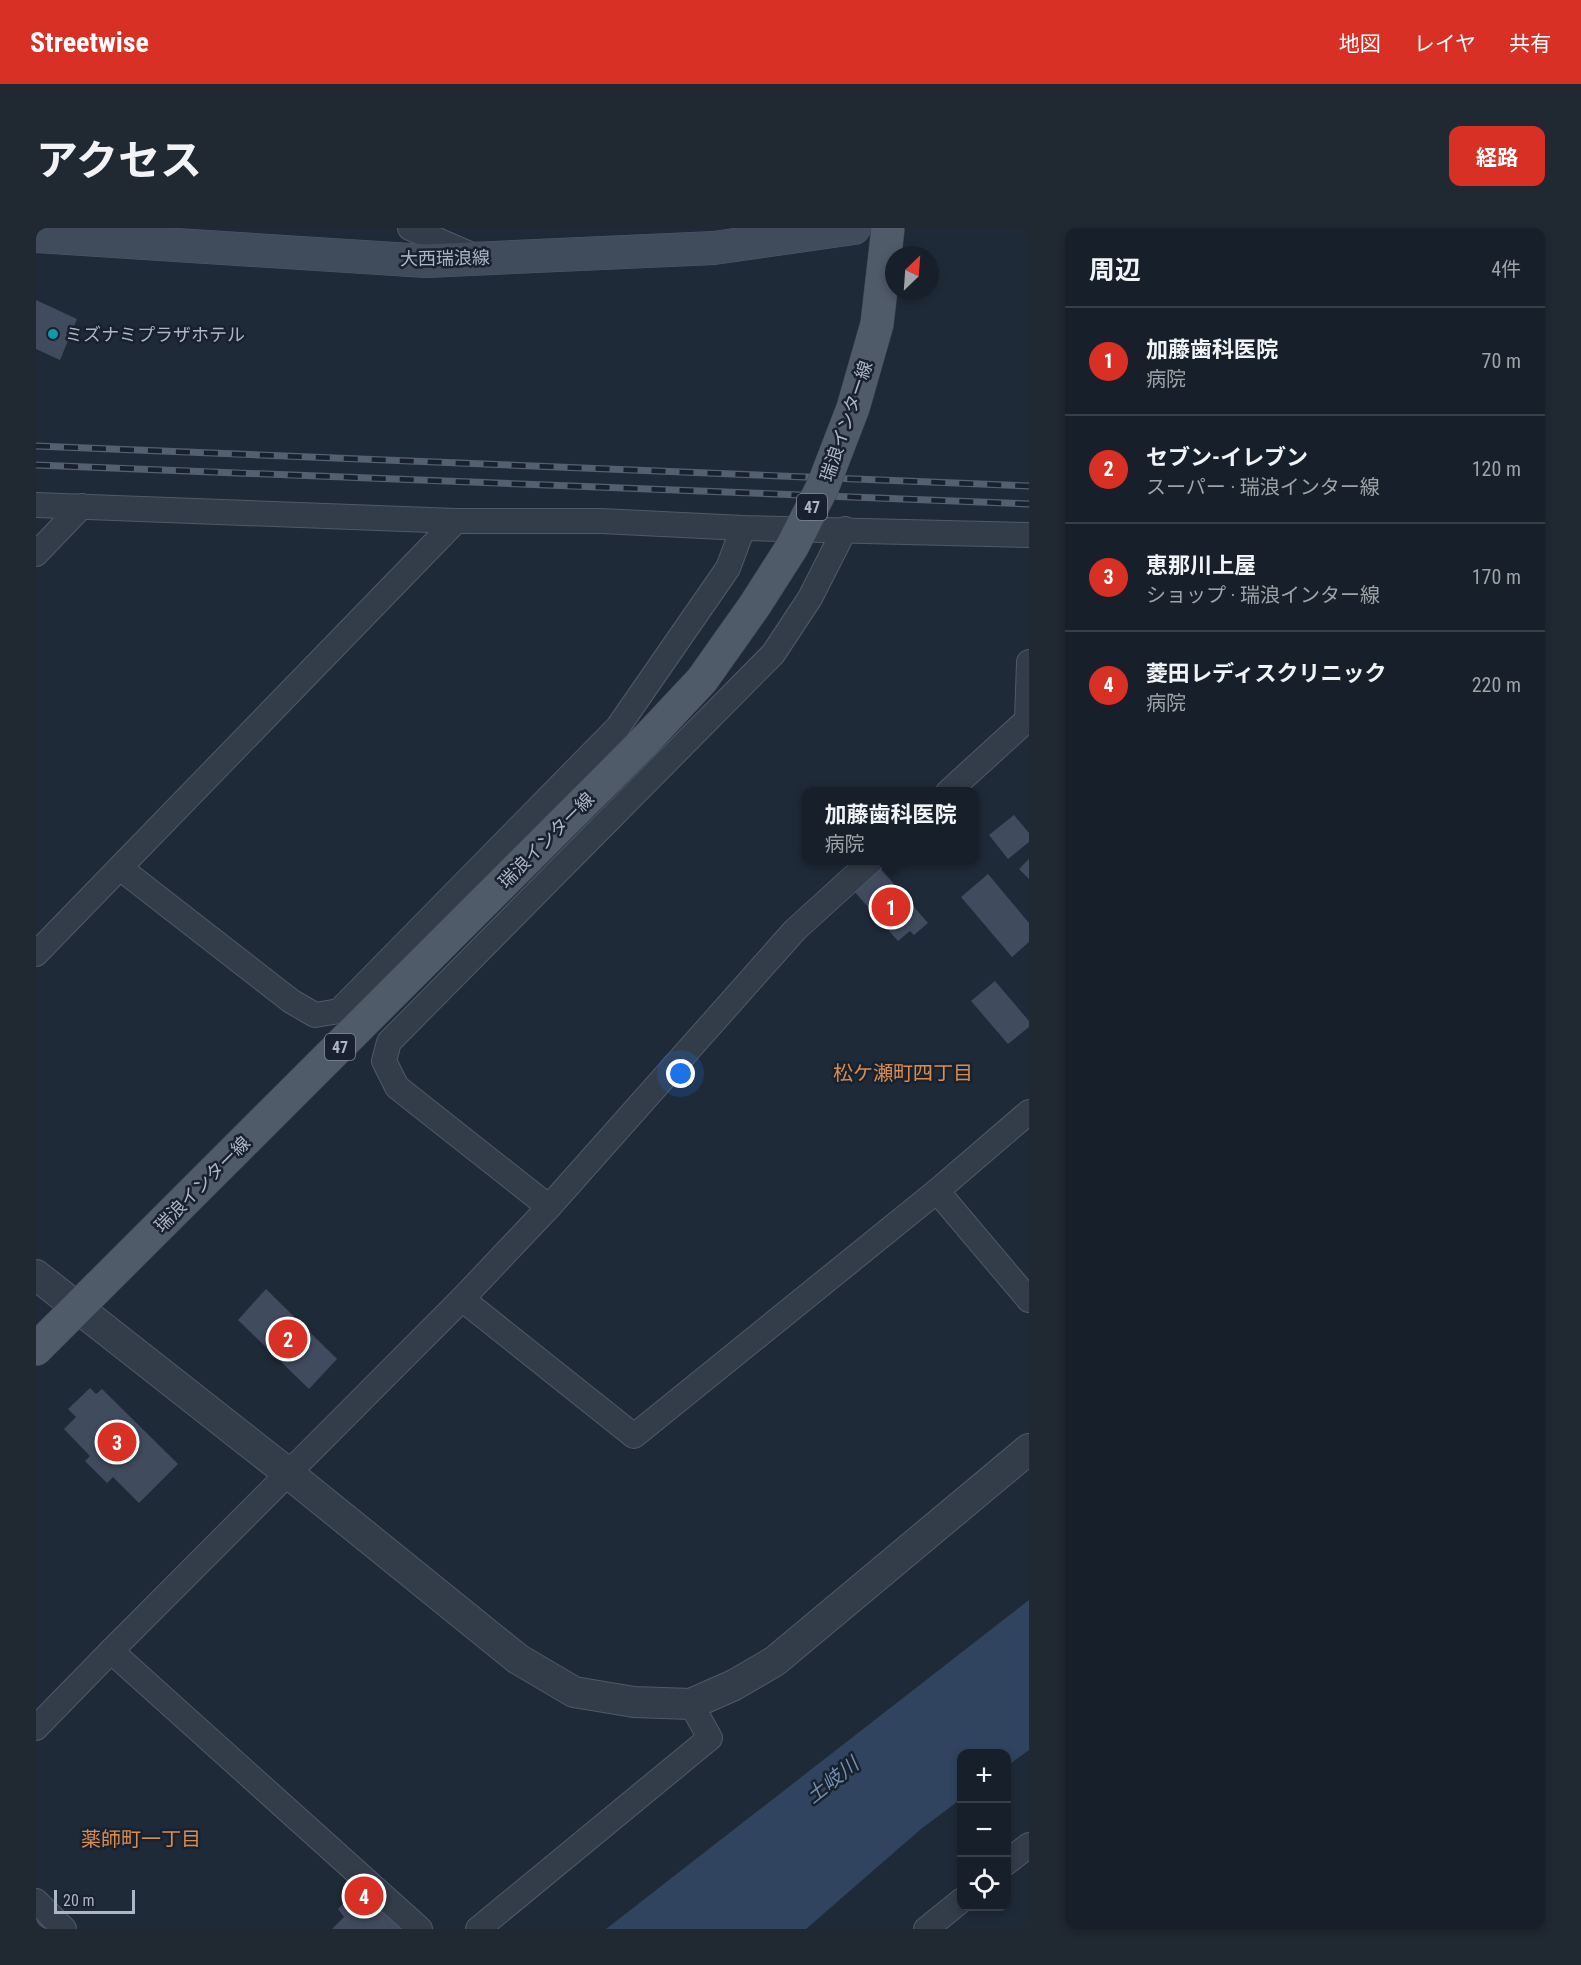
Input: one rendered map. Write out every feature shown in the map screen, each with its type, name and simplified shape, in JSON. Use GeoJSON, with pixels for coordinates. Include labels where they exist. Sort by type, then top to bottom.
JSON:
{"type":"FeatureCollection","features":[{"type":"Feature","properties":{"kind":"main road","name":"大西瑞浪線"},"geometry":{"type":"LineString","coordinates":[[36,236],[426,261],[714,248],[854,228]]}},
{"type":"Feature","properties":{"kind":"main road","name":"瑞浪インター線"},"geometry":{"type":"LineString","coordinates":[[36,1349],[340,1048],[643,743],[702,680],[755,605],[792,547],[823,486],[853,408],[877,324],[888,228]]}},
{"type":"Feature","properties":{"kind":"street"},"geometry":{"type":"LineString","coordinates":[[410,228],[479,258]]}},
{"type":"Feature","properties":{"kind":"street"},"geometry":{"type":"LineString","coordinates":[[36,505],[456,521],[601,521],[743,528],[1029,535]]}},
{"type":"Feature","properties":{"kind":"street"},"geometry":{"type":"LineString","coordinates":[[36,554],[82,506]]}},
{"type":"Feature","properties":{"kind":"street"},"geometry":{"type":"LineString","coordinates":[[36,954],[456,521]]}},
{"type":"Feature","properties":{"kind":"street"},"geometry":{"type":"LineString","coordinates":[[120,868],[291,1001],[315,1015],[339,1011],[618,727],[728,568],[743,528]]}},
{"type":"Feature","properties":{"kind":"street"},"geometry":{"type":"LineString","coordinates":[[549,1207],[397,1087],[384,1061],[389,1042],[772,654],[810,598],[845,529]]}},
{"type":"Feature","properties":{"kind":"street"},"geometry":{"type":"LineString","coordinates":[[954,787],[1028,721],[1029,662]]}},
{"type":"Feature","properties":{"kind":"street"},"geometry":{"type":"LineString","coordinates":[[36,1728],[462,1299],[549,1207],[795,930],[868,865]]}},
{"type":"Feature","properties":{"kind":"street"},"geometry":{"type":"LineString","coordinates":[[462,1299],[634,1436],[937,1191],[1029,1112]]}},
{"type":"Feature","properties":{"kind":"street"},"geometry":{"type":"LineString","coordinates":[[937,1191],[1029,1300]]}},
{"type":"Feature","properties":{"kind":"street"},"geometry":{"type":"LineString","coordinates":[[36,1275],[288,1473],[518,1659],[574,1692],[634,1702],[691,1704],[734,1685],[775,1661],[1029,1449]]}},
{"type":"Feature","properties":{"kind":"street"},"geometry":{"type":"LineString","coordinates":[[111,1651],[420,1929]]}},
{"type":"Feature","properties":{"kind":"street"},"geometry":{"type":"LineString","coordinates":[[478,1929],[710,1738],[691,1704]]}},
{"type":"Feature","properties":{"kind":"street"},"geometry":{"type":"LineString","coordinates":[[1011,1859],[1029,1845]]}},
{"type":"Feature","properties":{"kind":"street"},"geometry":{"type":"LineString","coordinates":[[36,1901],[64,1929]]}},
{"type":"Feature","properties":{"kind":"street"},"geometry":{"type":"LineString","coordinates":[[926,1929],[957,1904]]}},
{"type":"Feature","properties":{"kind":"water","name":"土岐川"},"geometry":{"type":"Polygon","coordinates":[[[1029,1600],[1029,1750],[1011,1763],[1011,1749],[957,1749],[957,1802],[921,1829],[806,1929],[606,1929],[1029,1600]]]}},
{"type":"Feature","properties":{"kind":"building","name":"ミズナミプラザホテル"},"geometry":{"type":"Polygon","coordinates":[[[36,300],[77,319],[60,360],[36,349],[36,300]]]}},
{"type":"Feature","properties":{"kind":"building"},"geometry":{"type":"Polygon","coordinates":[[[1014,815],[1029,833],[1029,842],[1008,859],[989,835],[1014,815]]]}},
{"type":"Feature","properties":{"kind":"building"},"geometry":{"type":"Polygon","coordinates":[[[1029,859],[1029,879],[1019,869],[1029,859]]]}},
{"type":"Feature","properties":{"kind":"building"},"geometry":{"type":"Polygon","coordinates":[[[880,868],[928,923],[914,935],[910,931],[898,941],[854,891],[880,868]]]}},
{"type":"Feature","properties":{"kind":"building"},"geometry":{"type":"Polygon","coordinates":[[[988,874],[1029,923],[1029,942],[1012,957],[961,897],[988,874]]]}},
{"type":"Feature","properties":{"kind":"building"},"geometry":{"type":"Polygon","coordinates":[[[995,981],[1029,1021],[1029,1027],[1008,1044],[971,1001],[995,981]]]}},
{"type":"Feature","properties":{"kind":"building"},"geometry":{"type":"Polygon","coordinates":[[[266,1289],[337,1359],[309,1389],[238,1320],[266,1289]]]}},
{"type":"Feature","properties":{"kind":"building"},"geometry":{"type":"Polygon","coordinates":[[[90,1388],[96,1394],[102,1389],[178,1464],[139,1503],[113,1477],[107,1483],[85,1461],[90,1456],[64,1429],[76,1417],[68,1409],[90,1388]]]}},
{"type":"Feature","properties":{"kind":"building"},"geometry":{"type":"Polygon","coordinates":[[[364,1882],[407,1924],[402,1929],[332,1929],[344,1917],[338,1909],[364,1882]]]}},
{"type":"Feature","properties":{"kind":"building"},"geometry":{"type":"Polygon","coordinates":[[[36,1917],[49,1929],[36,1929],[36,1917]]]}},
{"type":"Feature","properties":{"kind":"railway"},"geometry":{"type":"LineString","coordinates":[[36,446],[1029,486]]}},
{"type":"Feature","properties":{"kind":"railway"},"geometry":{"type":"LineString","coordinates":[[36,465],[1029,504]]}},
{"type":"Feature","properties":{"kind":"place","name":"ミズナミプラザホテル"},"geometry":{"type":"Point","coordinates":[53,334]}},
{"type":"Feature","properties":{"kind":"place","name":"加藤歯科医院"},"geometry":{"type":"Point","coordinates":[891,907]}},
{"type":"Feature","properties":{"kind":"place","name":"セブン-イレブン"},"geometry":{"type":"Point","coordinates":[288,1339]}},
{"type":"Feature","properties":{"kind":"place","name":"恵那川上屋"},"geometry":{"type":"Point","coordinates":[117,1442]}},
{"type":"Feature","properties":{"kind":"place","name":"菱田レディスクリニック"},"geometry":{"type":"Point","coordinates":[364,1896]}},
{"type":"Feature","properties":{"kind":"district","name":"松ケ瀬町四丁目"},"geometry":{"type":"Point","coordinates":[903,1073]}},
{"type":"Feature","properties":{"kind":"district","name":"薬師町一丁目"},"geometry":{"type":"Point","coordinates":[141,1839]}}]}
